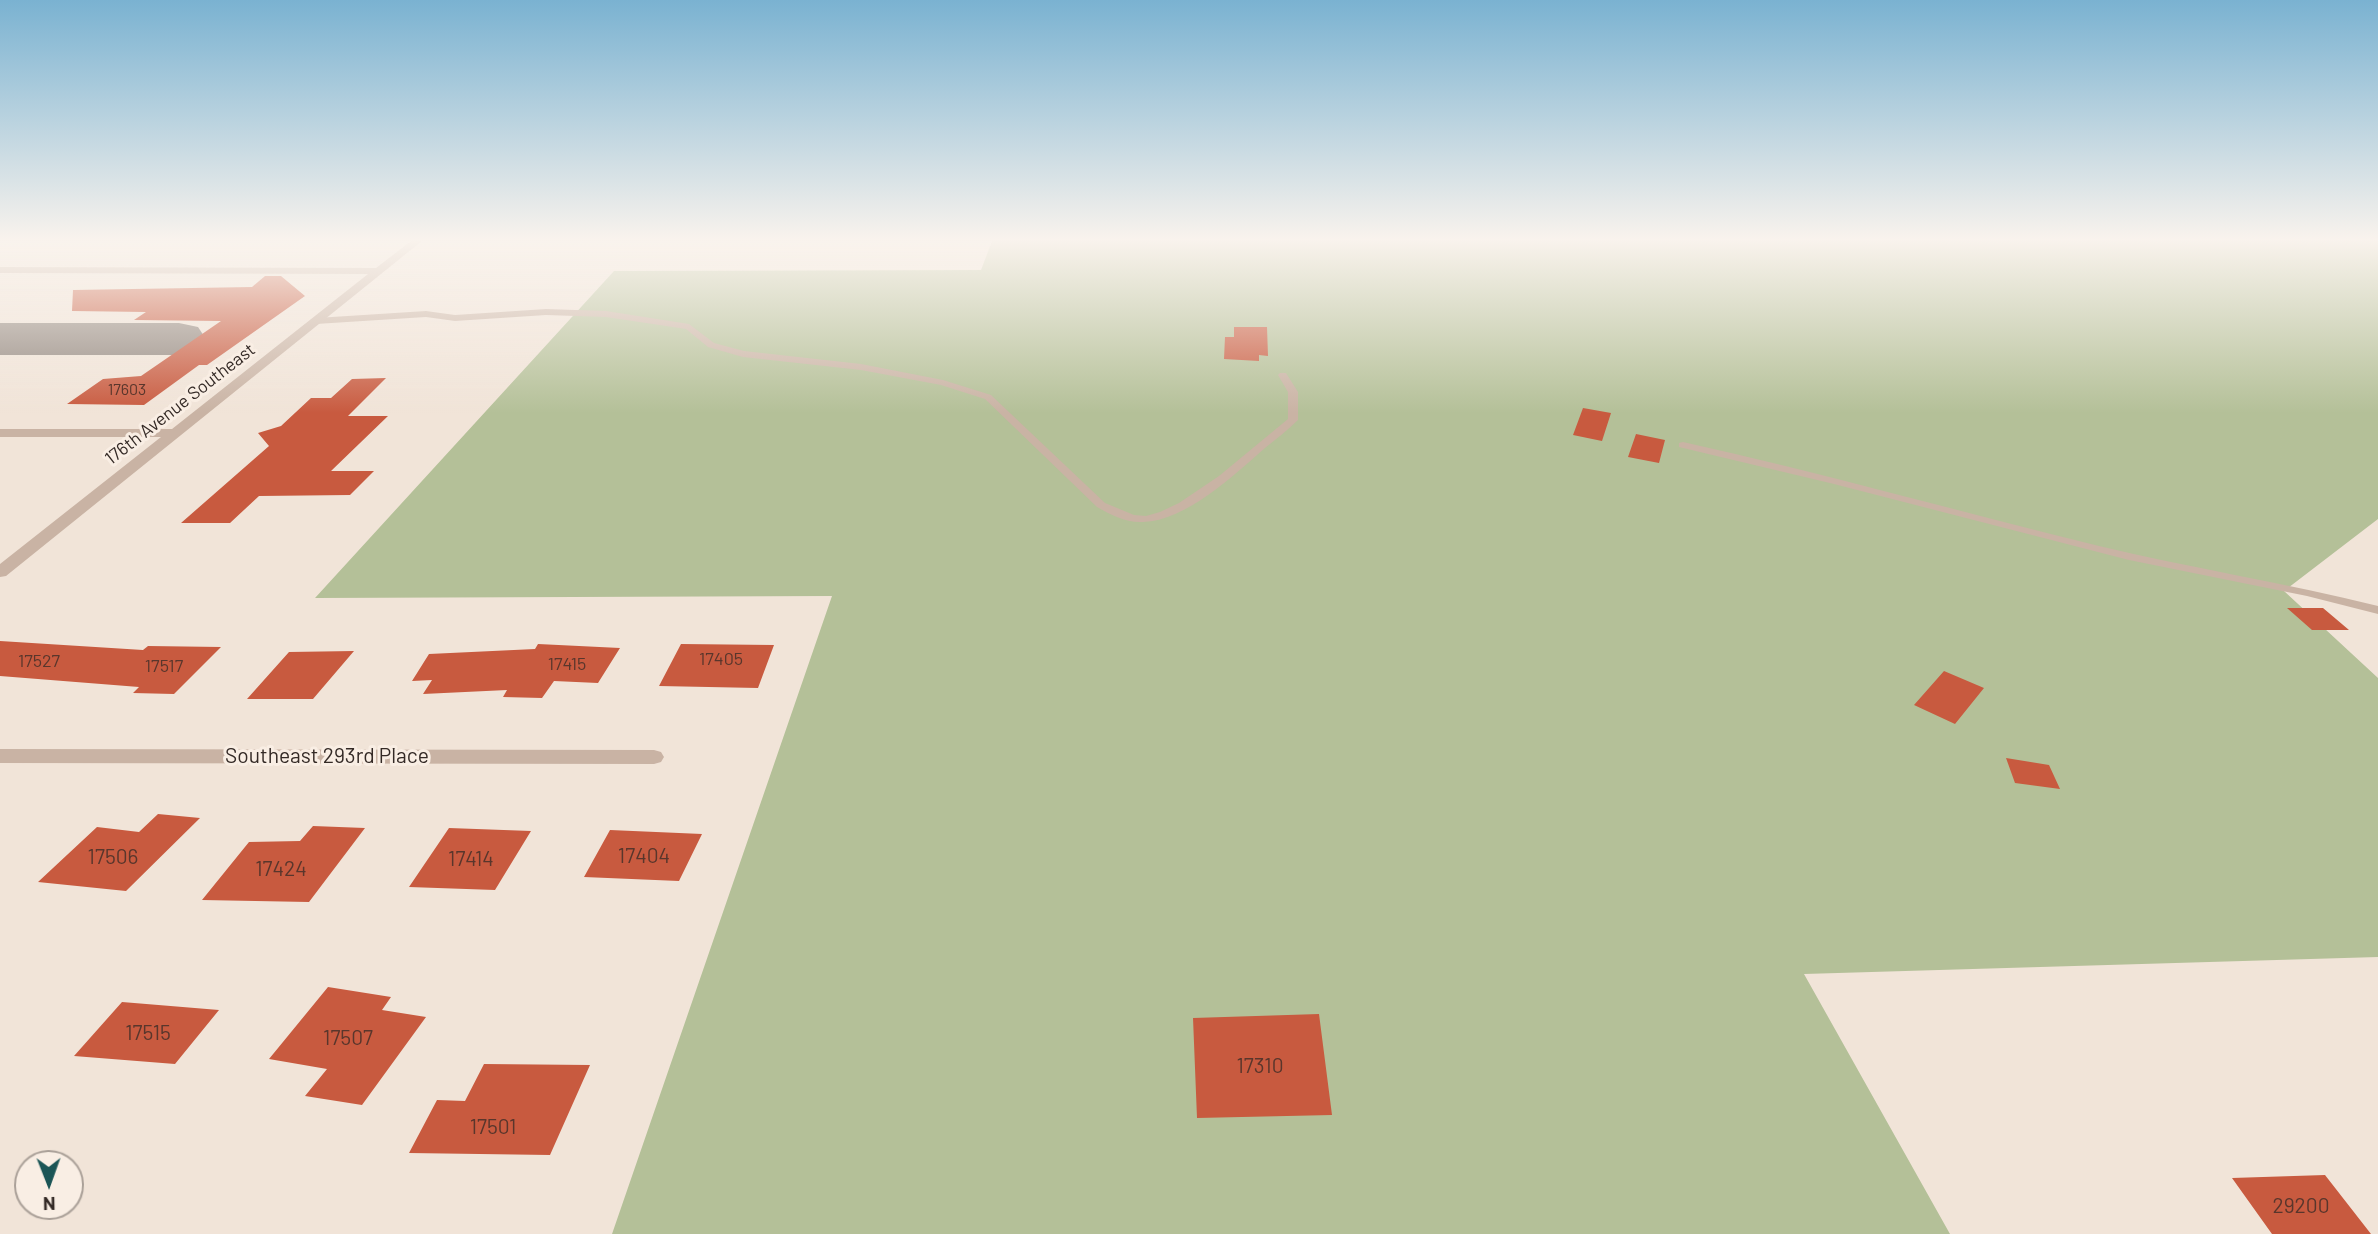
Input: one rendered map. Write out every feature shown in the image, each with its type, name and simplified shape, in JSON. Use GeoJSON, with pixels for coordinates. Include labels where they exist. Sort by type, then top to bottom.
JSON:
{"type":"FeatureCollection","features":[{"type":"Feature","properties":{"kind":"street","name":"176th Avenue Southeast"},"geometry":{"type":"LineString","coordinates":[[0,572],[344,299]]}},
{"type":"Feature","properties":{"kind":"street"},"geometry":{"type":"LineString","coordinates":[[0,433],[176,433]]}},
{"type":"Feature","properties":{"kind":"street","name":"Southeast 293rd Place"},"geometry":{"type":"LineString","coordinates":[[0,756],[654,757]]}},
{"type":"Feature","properties":{"kind":"lane"},"geometry":{"type":"LineString","coordinates":[[316,321],[426,314],[455,318],[546,312],[606,314],[689,327],[711,345],[743,354],[861,367],[943,383],[988,397],[1101,505],[1122,517],[1144,519],[1170,514],[1194,499],[1293,420],[1293,392],[1283,375]]}},
{"type":"Feature","properties":{"kind":"lane"},"geometry":{"type":"LineString","coordinates":[[1683,444],[1790,467],[2097,549],[2315,593],[2378,610]]}},
{"type":"Feature","properties":{"kind":"green space"},"geometry":{"type":"Polygon","coordinates":[[[589,299],[2378,299],[2378,519],[2284,591],[2378,678],[2378,957],[1804,974],[1950,1234],[612,1234],[832,596],[315,598],[589,299]]]}},
{"type":"Feature","properties":{"kind":"building"},"geometry":{"type":"Polygon","coordinates":[[[73,299],[301,299],[207,365],[199,365],[144,405],[67,404],[103,379],[141,376],[221,321],[134,320],[146,312],[72,311],[73,299]]]}},
{"type":"Feature","properties":{"kind":"building"},"geometry":{"type":"Polygon","coordinates":[[[1234,327],[1267,327],[1268,356],[1259,355],[1259,361],[1224,359],[1225,337],[1234,337],[1234,327]]]}},
{"type":"Feature","properties":{"kind":"building"},"geometry":{"type":"Polygon","coordinates":[[[386,378],[348,416],[388,416],[331,471],[374,471],[350,495],[259,496],[230,523],[181,523],[269,446],[258,433],[281,426],[311,398],[331,398],[352,379],[386,378]]]}},
{"type":"Feature","properties":{"kind":"building"},"geometry":{"type":"Polygon","coordinates":[[[1583,408],[1611,413],[1602,441],[1573,435],[1583,408]]]}},
{"type":"Feature","properties":{"kind":"building"},"geometry":{"type":"Polygon","coordinates":[[[1636,434],[1665,440],[1659,463],[1628,457],[1636,434]]]}},
{"type":"Feature","properties":{"kind":"building"},"geometry":{"type":"Polygon","coordinates":[[[2287,608],[2323,608],[2349,630],[2312,630],[2287,608]]]}},
{"type":"Feature","properties":{"kind":"building"},"geometry":{"type":"Polygon","coordinates":[[[0,641],[143,650],[148,646],[221,647],[174,694],[133,693],[139,687],[0,676],[0,641]]]}},
{"type":"Feature","properties":{"kind":"building"},"geometry":{"type":"Polygon","coordinates":[[[538,644],[620,648],[598,683],[554,681],[542,698],[503,697],[507,690],[423,694],[432,680],[412,681],[429,654],[535,649],[538,644]]]}},
{"type":"Feature","properties":{"kind":"building"},"geometry":{"type":"Polygon","coordinates":[[[681,644],[774,645],[758,688],[659,686],[681,644]]]}},
{"type":"Feature","properties":{"kind":"building"},"geometry":{"type":"Polygon","coordinates":[[[354,651],[313,699],[247,699],[289,652],[354,651]]]}},
{"type":"Feature","properties":{"kind":"building"},"geometry":{"type":"Polygon","coordinates":[[[1944,671],[1984,688],[1955,724],[1914,705],[1944,671]]]}},
{"type":"Feature","properties":{"kind":"building"},"geometry":{"type":"Polygon","coordinates":[[[2006,758],[2049,765],[2060,789],[2015,783],[2006,758]]]}},
{"type":"Feature","properties":{"kind":"building"},"geometry":{"type":"Polygon","coordinates":[[[158,814],[200,818],[126,891],[38,882],[97,827],[139,832],[158,814]]]}},
{"type":"Feature","properties":{"kind":"building"},"geometry":{"type":"Polygon","coordinates":[[[313,826],[365,828],[309,902],[202,900],[249,842],[300,841],[313,826]]]}},
{"type":"Feature","properties":{"kind":"building"},"geometry":{"type":"Polygon","coordinates":[[[449,828],[531,831],[495,890],[409,887],[449,828]]]}},
{"type":"Feature","properties":{"kind":"building"},"geometry":{"type":"Polygon","coordinates":[[[610,830],[702,834],[679,881],[584,877],[610,830]]]}},
{"type":"Feature","properties":{"kind":"building"},"geometry":{"type":"Polygon","coordinates":[[[328,987],[391,997],[382,1010],[426,1017],[362,1105],[305,1096],[327,1069],[269,1059],[328,987]]]}},
{"type":"Feature","properties":{"kind":"building"},"geometry":{"type":"Polygon","coordinates":[[[122,1002],[219,1010],[175,1064],[74,1056],[122,1002]]]}},
{"type":"Feature","properties":{"kind":"building"},"geometry":{"type":"Polygon","coordinates":[[[1319,1014],[1332,1115],[1197,1118],[1193,1018],[1319,1014]]]}},
{"type":"Feature","properties":{"kind":"building"},"geometry":{"type":"Polygon","coordinates":[[[484,1064],[590,1065],[550,1155],[409,1153],[437,1100],[465,1101],[484,1064]]]}},
{"type":"Feature","properties":{"kind":"building"},"geometry":{"type":"Polygon","coordinates":[[[2325,1175],[2371,1234],[2272,1234],[2232,1178],[2325,1175]]]}},
{"type":"Feature","properties":{"kind":"taxiway"},"geometry":{"type":"LineString","coordinates":[[0,339],[179,339]]}}]}
